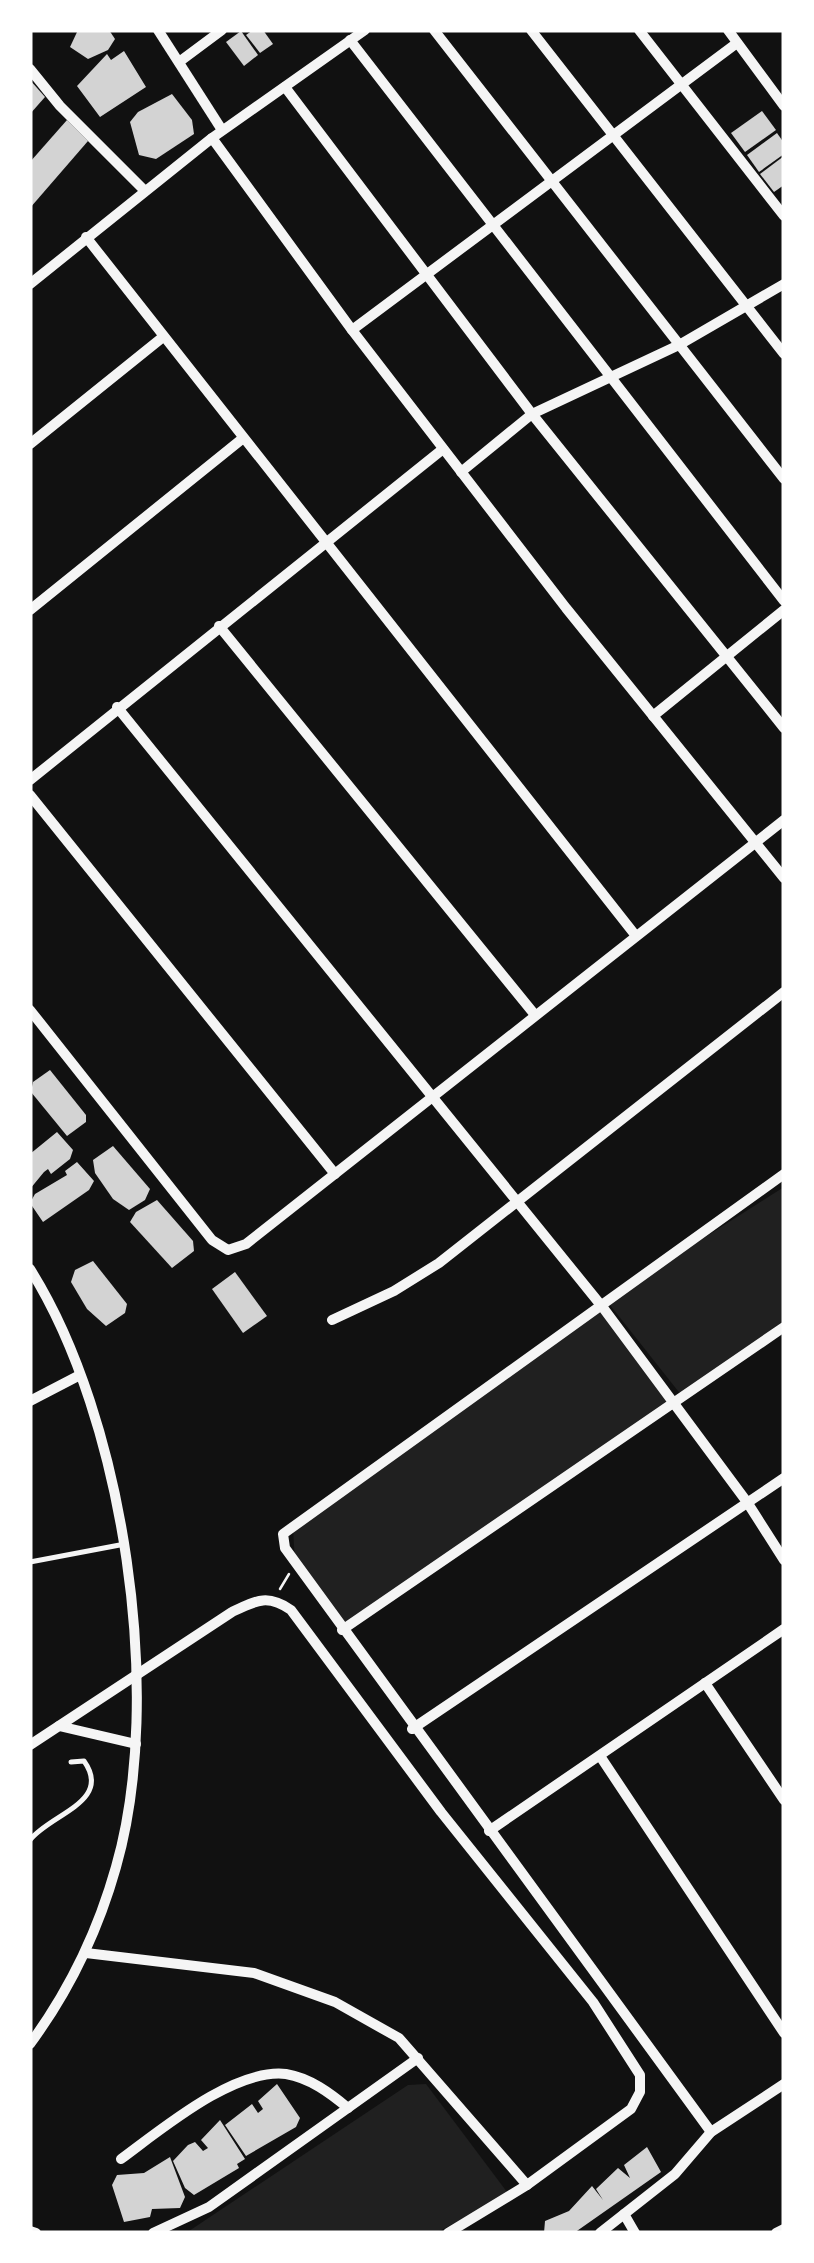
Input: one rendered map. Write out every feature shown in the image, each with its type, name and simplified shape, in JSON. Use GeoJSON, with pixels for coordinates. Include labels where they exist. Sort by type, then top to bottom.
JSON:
{"type":"FeatureCollection","features":[{"type":"Feature","properties":{"kind":"street"},"geometry":{"type":"LineString","coordinates":[[158,30],[222,130]]}},
{"type":"Feature","properties":{"kind":"street"},"geometry":{"type":"LineString","coordinates":[[179,62],[222,30]]}},
{"type":"Feature","properties":{"kind":"street"},"geometry":{"type":"LineString","coordinates":[[30,284],[222,130],[365,30]]}},
{"type":"Feature","properties":{"kind":"street"},"geometry":{"type":"LineString","coordinates":[[434,30],[784,479]]}},
{"type":"Feature","properties":{"kind":"street"},"geometry":{"type":"LineString","coordinates":[[532,30],[784,354]]}},
{"type":"Feature","properties":{"kind":"street"},"geometry":{"type":"LineString","coordinates":[[639,30],[784,216]]}},
{"type":"Feature","properties":{"kind":"street"},"geometry":{"type":"LineString","coordinates":[[728,30],[784,106]]}},
{"type":"Feature","properties":{"kind":"street"},"geometry":{"type":"LineString","coordinates":[[350,40],[784,601]]}},
{"type":"Feature","properties":{"kind":"street"},"geometry":{"type":"LineString","coordinates":[[352,330],[737,43]]}},
{"type":"Feature","properties":{"kind":"street"},"geometry":{"type":"LineString","coordinates":[[30,68],[60,106],[144,190]]}},
{"type":"Feature","properties":{"kind":"street"},"geometry":{"type":"LineString","coordinates":[[285,87],[532,414],[784,728]]}},
{"type":"Feature","properties":{"kind":"street"},"geometry":{"type":"LineString","coordinates":[[212,138],[443,449],[784,878]]}},
{"type":"Feature","properties":{"kind":"street"},"geometry":{"type":"LineString","coordinates":[[86,238],[636,936]]}},
{"type":"Feature","properties":{"kind":"street"},"geometry":{"type":"LineString","coordinates":[[461,472],[532,414],[679,344],[784,284]]}},
{"type":"Feature","properties":{"kind":"street"},"geometry":{"type":"LineString","coordinates":[[30,444],[163,337]]}},
{"type":"Feature","properties":{"kind":"street"},"geometry":{"type":"LineString","coordinates":[[30,610],[242,439]]}},
{"type":"Feature","properties":{"kind":"street"},"geometry":{"type":"LineString","coordinates":[[30,780],[443,449]]}},
{"type":"Feature","properties":{"kind":"street"},"geometry":{"type":"LineString","coordinates":[[653,716],[784,610]]}},
{"type":"Feature","properties":{"kind":"street"},"geometry":{"type":"LineString","coordinates":[[219,626],[535,1015]]}},
{"type":"Feature","properties":{"kind":"street"},"geometry":{"type":"LineString","coordinates":[[117,708],[600,1305],[674,1400],[784,1560]]}},
{"type":"Feature","properties":{"kind":"street"},"geometry":{"type":"LineString","coordinates":[[30,795],[335,1174]]}},
{"type":"Feature","properties":{"kind":"street"},"geometry":{"type":"LineString","coordinates":[[30,1010],[212,1240],[228,1250],[246,1244],[784,820]]}},
{"type":"Feature","properties":{"kind":"street"},"geometry":{"type":"LineString","coordinates":[[332,1320],[394,1291],[439,1263],[784,992]]}},
{"type":"Feature","properties":{"kind":"street"},"geometry":{"type":"LineString","coordinates":[[711,2132],[412,1729],[282,1542],[283,1534],[784,1174]]}},
{"type":"Feature","properties":{"kind":"street"},"geometry":{"type":"LineString","coordinates":[[30,1269],[54,1306],[112,1464],[126,1544],[136,1744],[117,1864],[86,1953],[30,2044]]}},
{"type":"Feature","properties":{"kind":"street"},"geometry":{"type":"LineString","coordinates":[[342,1630],[784,1326]]}},
{"type":"Feature","properties":{"kind":"street"},"geometry":{"type":"LineString","coordinates":[[30,1401],[80,1376]]}},
{"type":"Feature","properties":{"kind":"street"},"geometry":{"type":"LineString","coordinates":[[412,1729],[784,1478]]}},
{"type":"Feature","properties":{"kind":"street"},"geometry":{"type":"LineString","coordinates":[[30,1745],[259,1598],[274,1598],[292,1610],[441,1812],[593,2002],[640,2074],[640,2092],[631,2109],[527,2185],[448,2233]]}},
{"type":"Feature","properties":{"kind":"street"},"geometry":{"type":"LineString","coordinates":[[489,1832],[784,1629]]}},
{"type":"Feature","properties":{"kind":"street"},"geometry":{"type":"LineString","coordinates":[[705,1683],[784,1800]]}},
{"type":"Feature","properties":{"kind":"street"},"geometry":{"type":"LineString","coordinates":[[59,1726],[136,1744]]}},
{"type":"Feature","properties":{"kind":"street"},"geometry":{"type":"LineString","coordinates":[[600,1756],[784,2033]]}},
{"type":"Feature","properties":{"kind":"street"},"geometry":{"type":"LineString","coordinates":[[86,1953],[254,1973],[335,2002],[399,2038],[527,2185]]}},
{"type":"Feature","properties":{"kind":"street"},"geometry":{"type":"LineString","coordinates":[[153,2233],[209,2208],[418,2058]]}},
{"type":"Feature","properties":{"kind":"street"},"geometry":{"type":"LineString","coordinates":[[121,2159],[222,2091],[266,2074],[291,2075],[308,2082],[348,2108]]}},
{"type":"Feature","properties":{"kind":"street"},"geometry":{"type":"LineString","coordinates":[[600,2233],[675,2174],[711,2132],[784,2084]]}},
{"type":"Feature","properties":{"kind":"street"},"geometry":{"type":"LineString","coordinates":[[624,2214],[635,2233]]}},
{"type":"Feature","properties":{"kind":"street"},"geometry":{"type":"LineString","coordinates":[[776,2233],[784,2228]]}},
{"type":"Feature","properties":{"kind":"lane"},"geometry":{"type":"LineString","coordinates":[[30,1562],[126,1544]]}},
{"type":"Feature","properties":{"kind":"lane"},"geometry":{"type":"LineString","coordinates":[[30,1840],[82,1803],[92,1790],[92,1773],[84,1761],[71,1762]]}},
{"type":"Feature","properties":{"kind":"path"},"geometry":{"type":"LineString","coordinates":[[274,1598],[295,1563]]}},
{"type":"Feature","properties":{"kind":"shaded area"},"geometry":{"type":"Polygon","coordinates":[[[784,1187],[784,1327],[682,1396],[606,1300],[784,1187]]]}},
{"type":"Feature","properties":{"kind":"shaded area"},"geometry":{"type":"Polygon","coordinates":[[[604,1309],[674,1400],[347,1626],[295,1563],[293,1527],[604,1309]]]}},
{"type":"Feature","properties":{"kind":"shaded area"},"geometry":{"type":"Polygon","coordinates":[[[426,2084],[507,2192],[499,2199],[436,2233],[186,2233],[408,2085],[426,2084]]]}},
{"type":"Feature","properties":{"kind":"building"},"geometry":{"type":"Polygon","coordinates":[[[78,30],[109,30],[115,39],[108,50],[88,59],[70,47],[78,30]]]}},
{"type":"Feature","properties":{"kind":"building"},"geometry":{"type":"Polygon","coordinates":[[[263,30],[273,44],[260,53],[246,35],[263,30]]]}},
{"type":"Feature","properties":{"kind":"building"},"geometry":{"type":"Polygon","coordinates":[[[241,31],[258,55],[244,66],[226,42],[241,31]]]}},
{"type":"Feature","properties":{"kind":"building"},"geometry":{"type":"Polygon","coordinates":[[[124,51],[146,87],[100,117],[77,86],[107,54],[111,60],[124,51]]]}},
{"type":"Feature","properties":{"kind":"building"},"geometry":{"type":"Polygon","coordinates":[[[30,80],[45,97],[30,114],[30,80]]]}},
{"type":"Feature","properties":{"kind":"building"},"geometry":{"type":"Polygon","coordinates":[[[172,94],[192,120],[194,134],[156,159],[139,155],[130,122],[138,112],[172,94]]]}},
{"type":"Feature","properties":{"kind":"building"},"geometry":{"type":"Polygon","coordinates":[[[762,111],[776,130],[745,152],[731,133],[762,111]]]}},
{"type":"Feature","properties":{"kind":"building"},"geometry":{"type":"Polygon","coordinates":[[[67,120],[88,141],[30,208],[30,162],[67,120]]]}},
{"type":"Feature","properties":{"kind":"building"},"geometry":{"type":"Polygon","coordinates":[[[777,133],[784,143],[784,154],[759,172],[747,155],[777,133]]]}},
{"type":"Feature","properties":{"kind":"building"},"geometry":{"type":"Polygon","coordinates":[[[784,156],[784,185],[774,192],[760,174],[784,156]]]}},
{"type":"Feature","properties":{"kind":"building"},"geometry":{"type":"Polygon","coordinates":[[[50,1070],[86,1115],[86,1122],[67,1136],[31,1092],[33,1082],[50,1070]]]}},
{"type":"Feature","properties":{"kind":"building"},"geometry":{"type":"Polygon","coordinates":[[[57,1132],[73,1150],[70,1159],[51,1174],[48,1169],[44,1172],[30,1189],[30,1154],[57,1132]]]}},
{"type":"Feature","properties":{"kind":"building"},"geometry":{"type":"Polygon","coordinates":[[[113,1146],[150,1189],[145,1200],[129,1210],[113,1199],[95,1173],[93,1160],[113,1146]]]}},
{"type":"Feature","properties":{"kind":"building"},"geometry":{"type":"Polygon","coordinates":[[[77,1162],[94,1181],[89,1190],[43,1222],[30,1203],[35,1194],[67,1175],[65,1171],[77,1162]]]}},
{"type":"Feature","properties":{"kind":"building"},"geometry":{"type":"Polygon","coordinates":[[[157,1200],[193,1241],[194,1251],[172,1268],[130,1222],[136,1212],[157,1200]]]}},
{"type":"Feature","properties":{"kind":"building"},"geometry":{"type":"Polygon","coordinates":[[[93,1261],[127,1304],[125,1313],[106,1326],[87,1309],[71,1282],[75,1270],[93,1261]]]}},
{"type":"Feature","properties":{"kind":"building"},"geometry":{"type":"Polygon","coordinates":[[[235,1272],[267,1316],[243,1333],[212,1289],[235,1272]]]}},
{"type":"Feature","properties":{"kind":"building"},"geometry":{"type":"Polygon","coordinates":[[[277,2084],[300,2118],[296,2127],[246,2156],[225,2125],[252,2104],[258,2113],[263,2109],[258,2101],[277,2084]]]}},
{"type":"Feature","properties":{"kind":"building"},"geometry":{"type":"Polygon","coordinates":[[[220,2120],[245,2159],[237,2164],[239,2168],[194,2195],[185,2188],[173,2161],[195,2142],[203,2151],[208,2148],[201,2140],[220,2120]]]}},
{"type":"Feature","properties":{"kind":"building"},"geometry":{"type":"Polygon","coordinates":[[[647,2147],[661,2172],[574,2233],[544,2233],[545,2221],[569,2211],[592,2186],[603,2200],[596,2189],[618,2168],[630,2178],[624,2165],[647,2147]]]}},
{"type":"Feature","properties":{"kind":"building"},"geometry":{"type":"Polygon","coordinates":[[[170,2157],[185,2197],[180,2208],[152,2209],[150,2217],[124,2222],[112,2185],[117,2175],[144,2173],[170,2157]]]}}]}
